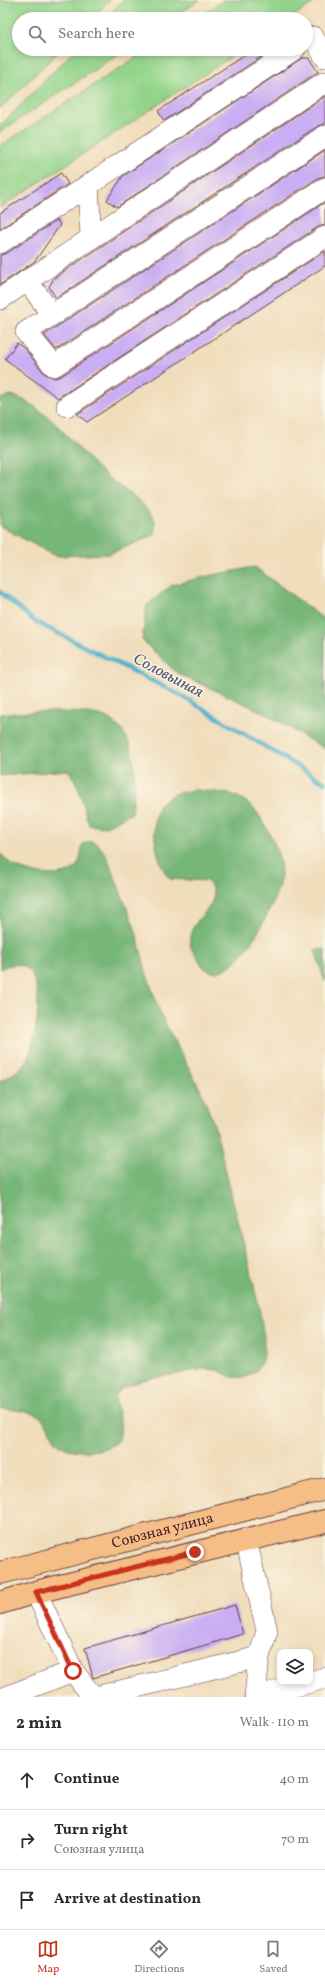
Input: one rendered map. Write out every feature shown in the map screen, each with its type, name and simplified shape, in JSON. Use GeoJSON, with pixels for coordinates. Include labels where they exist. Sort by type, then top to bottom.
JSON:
{"type":"FeatureCollection","features":[{"type":"Feature","properties":{"kind":"main road","name":"Союзная улица"},"geometry":{"type":"LineString","coordinates":[[0,1573],[325,1489]]}},
{"type":"Feature","properties":{"kind":"main road","name":"Союзная улица"},"geometry":{"type":"LineString","coordinates":[[0,1603],[36,1592],[246,1539],[325,1521]]}},
{"type":"Feature","properties":{"kind":"lane"},"geometry":{"type":"LineString","coordinates":[[315,36],[325,58]]}},
{"type":"Feature","properties":{"kind":"lane"},"geometry":{"type":"LineString","coordinates":[[0,243],[284,56]]}},
{"type":"Feature","properties":{"kind":"lane"},"geometry":{"type":"LineString","coordinates":[[0,298],[325,82]]}},
{"type":"Feature","properties":{"kind":"lane"},"geometry":{"type":"LineString","coordinates":[[325,136],[26,332],[54,366],[325,188]]}},
{"type":"Feature","properties":{"kind":"lane"},"geometry":{"type":"LineString","coordinates":[[88,185],[90,237]]}},
{"type":"Feature","properties":{"kind":"lane"},"geometry":{"type":"LineString","coordinates":[[67,406],[325,237]]}},
{"type":"Feature","properties":{"kind":"lane"},"geometry":{"type":"LineString","coordinates":[[27,280],[52,315]]}},
{"type":"Feature","properties":{"kind":"lane"},"geometry":{"type":"LineString","coordinates":[[246,1539],[267,1631],[259,1657],[255,1697],[325,1678]]}},
{"type":"Feature","properties":{"kind":"lane"},"geometry":{"type":"LineString","coordinates":[[36,1592],[73,1671],[93,1697]]}},
{"type":"Feature","properties":{"kind":"lane"},"geometry":{"type":"LineString","coordinates":[[96,1697],[259,1657]]}},
{"type":"Feature","properties":{"kind":"lane"},"geometry":{"type":"LineString","coordinates":[[6,1697],[73,1671]]}},
{"type":"Feature","properties":{"kind":"green space"},"geometry":{"type":"Polygon","coordinates":[[[0,0],[110,0],[98,12],[12,12],[12,56],[54,56],[0,109],[0,0]]]}},
{"type":"Feature","properties":{"kind":"green space"},"geometry":{"type":"Polygon","coordinates":[[[123,0],[200,0],[182,12],[112,12],[123,0]]]}},
{"type":"Feature","properties":{"kind":"green space"},"geometry":{"type":"Polygon","coordinates":[[[224,0],[318,0],[300,12],[206,12],[224,0]]]}},
{"type":"Feature","properties":{"kind":"green space"},"geometry":{"type":"Polygon","coordinates":[[[69,56],[115,56],[0,132],[0,126],[69,56]]]}},
{"type":"Feature","properties":{"kind":"green space"},"geometry":{"type":"Polygon","coordinates":[[[138,56],[232,56],[0,208],[0,146],[138,56]]]}},
{"type":"Feature","properties":{"kind":"green space"},"geometry":{"type":"Polygon","coordinates":[[[11,395],[24,400],[48,417],[103,473],[135,497],[155,520],[154,535],[109,554],[55,556],[0,526],[0,399],[11,395]]]}},
{"type":"Feature","properties":{"kind":"green space"},"geometry":{"type":"Polygon","coordinates":[[[255,567],[325,620],[325,749],[265,713],[177,673],[142,640],[147,605],[172,585],[255,567]]]}},
{"type":"Feature","properties":{"kind":"green space"},"geometry":{"type":"Polygon","coordinates":[[[71,712],[99,715],[117,725],[125,735],[130,746],[133,759],[134,786],[132,813],[104,827],[89,825],[79,789],[68,770],[0,776],[0,714],[71,712]]]}},
{"type":"Feature","properties":{"kind":"green space"},"geometry":{"type":"Polygon","coordinates":[[[198,790],[232,795],[242,799],[254,808],[270,834],[277,850],[281,866],[279,884],[274,900],[265,919],[242,954],[230,966],[217,972],[206,969],[203,966],[195,955],[190,943],[191,933],[213,899],[213,891],[207,881],[170,879],[165,873],[161,864],[155,842],[155,819],[157,810],[161,803],[173,795],[198,790]]]}},
{"type":"Feature","properties":{"kind":"green space"},"geometry":{"type":"Polygon","coordinates":[[[91,841],[98,844],[106,855],[136,931],[146,972],[161,1015],[201,1091],[215,1127],[259,1307],[264,1337],[264,1357],[257,1370],[244,1378],[232,1377],[217,1370],[203,1369],[143,1380],[122,1388],[115,1396],[121,1428],[119,1438],[108,1447],[99,1450],[80,1451],[71,1450],[58,1443],[44,1420],[36,1414],[0,1408],[0,1081],[18,1070],[26,1061],[35,1033],[37,996],[34,980],[28,969],[16,965],[0,969],[0,853],[10,863],[20,868],[38,874],[58,875],[67,873],[74,869],[80,860],[83,844],[91,841]]]}},
{"type":"Feature","properties":{"kind":"green space"},"geometry":{"type":"Polygon","coordinates":[[[325,949],[325,982],[315,950],[325,949]]]}},
{"type":"Feature","properties":{"kind":"building"},"geometry":{"type":"Polygon","coordinates":[[[243,56],[262,56],[164,121],[158,111],[243,56]]]}},
{"type":"Feature","properties":{"kind":"building"},"geometry":{"type":"Polygon","coordinates":[[[302,58],[309,58],[318,72],[117,207],[107,200],[123,176],[302,58]]]}},
{"type":"Feature","properties":{"kind":"building"},"geometry":{"type":"Polygon","coordinates":[[[325,96],[325,124],[318,126],[56,298],[49,287],[54,278],[325,96]]]}},
{"type":"Feature","properties":{"kind":"building"},"geometry":{"type":"Polygon","coordinates":[[[325,150],[325,176],[318,178],[56,350],[44,335],[325,150]]]}},
{"type":"Feature","properties":{"kind":"building"},"geometry":{"type":"Polygon","coordinates":[[[61,173],[68,184],[0,229],[0,213],[61,173]]]}},
{"type":"Feature","properties":{"kind":"building"},"geometry":{"type":"Polygon","coordinates":[[[325,202],[325,225],[318,227],[58,398],[5,359],[17,343],[25,349],[45,374],[55,378],[61,376],[325,202]]]}},
{"type":"Feature","properties":{"kind":"building"},"geometry":{"type":"Polygon","coordinates":[[[57,220],[60,225],[35,261],[0,285],[0,255],[7,253],[57,220]]]}},
{"type":"Feature","properties":{"kind":"building"},"geometry":{"type":"Polygon","coordinates":[[[325,251],[325,266],[87,422],[77,414],[325,251]]]}},
{"type":"Feature","properties":{"kind":"building"},"geometry":{"type":"Polygon","coordinates":[[[235,1605],[243,1634],[93,1678],[85,1648],[235,1605]]]}},
{"type":"Feature","properties":{"kind":"waterway","name":"Соловьиная"},"geometry":{"type":"LineString","coordinates":[[0,592],[34,621],[182,696],[325,783]]}},
{"type":"Feature","properties":{"kind":"route"},"geometry":{"type":"LineString","coordinates":[[73,1671],[36,1592],[195,1552]]}}]}
